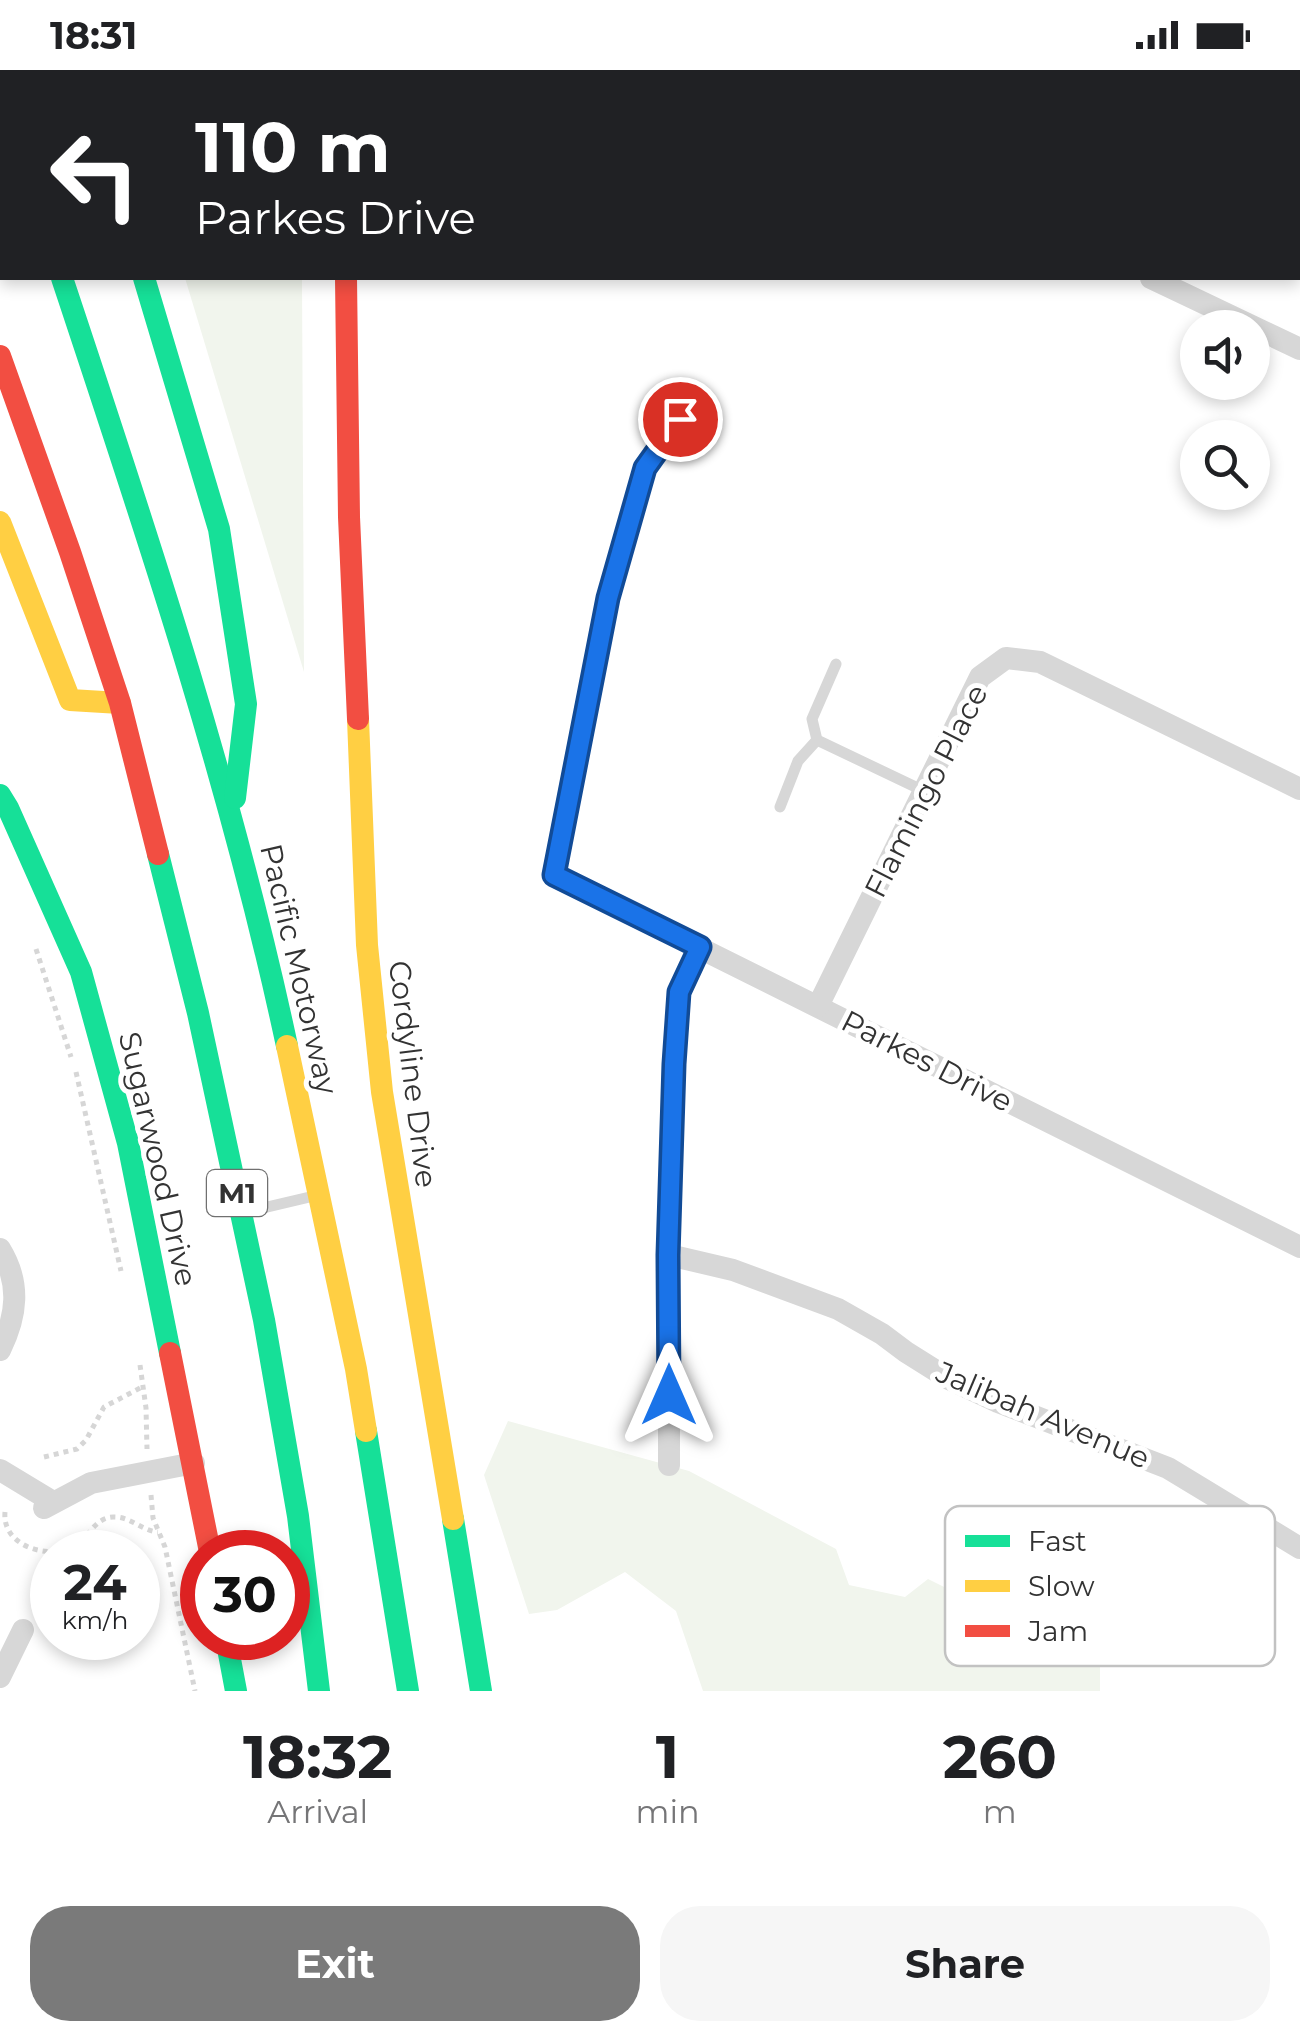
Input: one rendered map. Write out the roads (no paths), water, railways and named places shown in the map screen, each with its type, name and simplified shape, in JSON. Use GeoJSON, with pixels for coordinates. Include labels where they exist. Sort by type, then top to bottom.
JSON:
{"type":"FeatureCollection","features":[{"type":"Feature","properties":{"kind":"main road","name":"Pacific Motorway"},"geometry":{"type":"LineString","coordinates":[[63,280],[147,533],[232,817],[268,956],[356,1369],[408,1691]]}},
{"type":"Feature","properties":{"kind":"main road"},"geometry":{"type":"LineString","coordinates":[[145,280],[219,529],[246,704],[232,817]]}},
{"type":"Feature","properties":{"kind":"main road","name":"Cordyline Drive"},"geometry":{"type":"LineString","coordinates":[[346,280],[348,517],[367,945],[384,1110],[481,1691]]}},
{"type":"Feature","properties":{"kind":"main road","name":"M1"},"geometry":{"type":"LineString","coordinates":[[0,356],[120,703],[198,1014],[264,1320],[298,1516],[319,1691]]}},
{"type":"Feature","properties":{"kind":"main road"},"geometry":{"type":"LineString","coordinates":[[0,522],[70,700],[120,703]]}},
{"type":"Feature","properties":{"kind":"main road","name":"Sugarwood Drive"},"geometry":{"type":"LineString","coordinates":[[0,796],[81,972],[128,1143],[206,1530]]}},
{"type":"Feature","properties":{"kind":"main road"},"geometry":{"type":"LineString","coordinates":[[230,1660],[236,1691]]}},
{"type":"Feature","properties":{"kind":"street"},"geometry":{"type":"LineString","coordinates":[[1155,280],[1300,350]]}},
{"type":"Feature","properties":{"kind":"street","name":"Parkes Drive"},"geometry":{"type":"LineString","coordinates":[[680,419],[645,468],[608,598],[554,875],[1300,1247]]}},
{"type":"Feature","properties":{"kind":"street","name":"Flamingo Place"},"geometry":{"type":"LineString","coordinates":[[818,1006],[980,677],[1006,658],[1040,662],[1300,789]]}},
{"type":"Feature","properties":{"kind":"street"},"geometry":{"type":"LineString","coordinates":[[669,1465],[668,1255],[674,1064],[679,992],[700,947]]}},
{"type":"Feature","properties":{"kind":"street"},"geometry":{"type":"LineString","coordinates":[[0,1250],[16,1292],[14,1314],[0,1350]]}},
{"type":"Feature","properties":{"kind":"street","name":"Jalibah Avenue"},"geometry":{"type":"LineString","coordinates":[[668,1255],[733,1270],[838,1309],[948,1378],[998,1402],[1168,1468],[1231,1506]]}},
{"type":"Feature","properties":{"kind":"street"},"geometry":{"type":"LineString","coordinates":[[0,1470],[49,1505],[91,1483],[194,1463]]}},
{"type":"Feature","properties":{"kind":"street","name":"Jalibah Avenue"},"geometry":{"type":"LineString","coordinates":[[1275,1533],[1300,1548]]}},
{"type":"Feature","properties":{"kind":"street"},"geometry":{"type":"LineString","coordinates":[[0,1676],[24,1630]]}},
{"type":"Feature","properties":{"kind":"lane"},"geometry":{"type":"LineString","coordinates":[[817,740],[812,719],[836,664]]}},
{"type":"Feature","properties":{"kind":"lane"},"geometry":{"type":"LineString","coordinates":[[817,740],[924,792]]}},
{"type":"Feature","properties":{"kind":"lane"},"geometry":{"type":"LineString","coordinates":[[780,807],[798,761],[817,740]]}},
{"type":"Feature","properties":{"kind":"lane"},"geometry":{"type":"LineString","coordinates":[[241,1213],[320,1194]]}}]}
